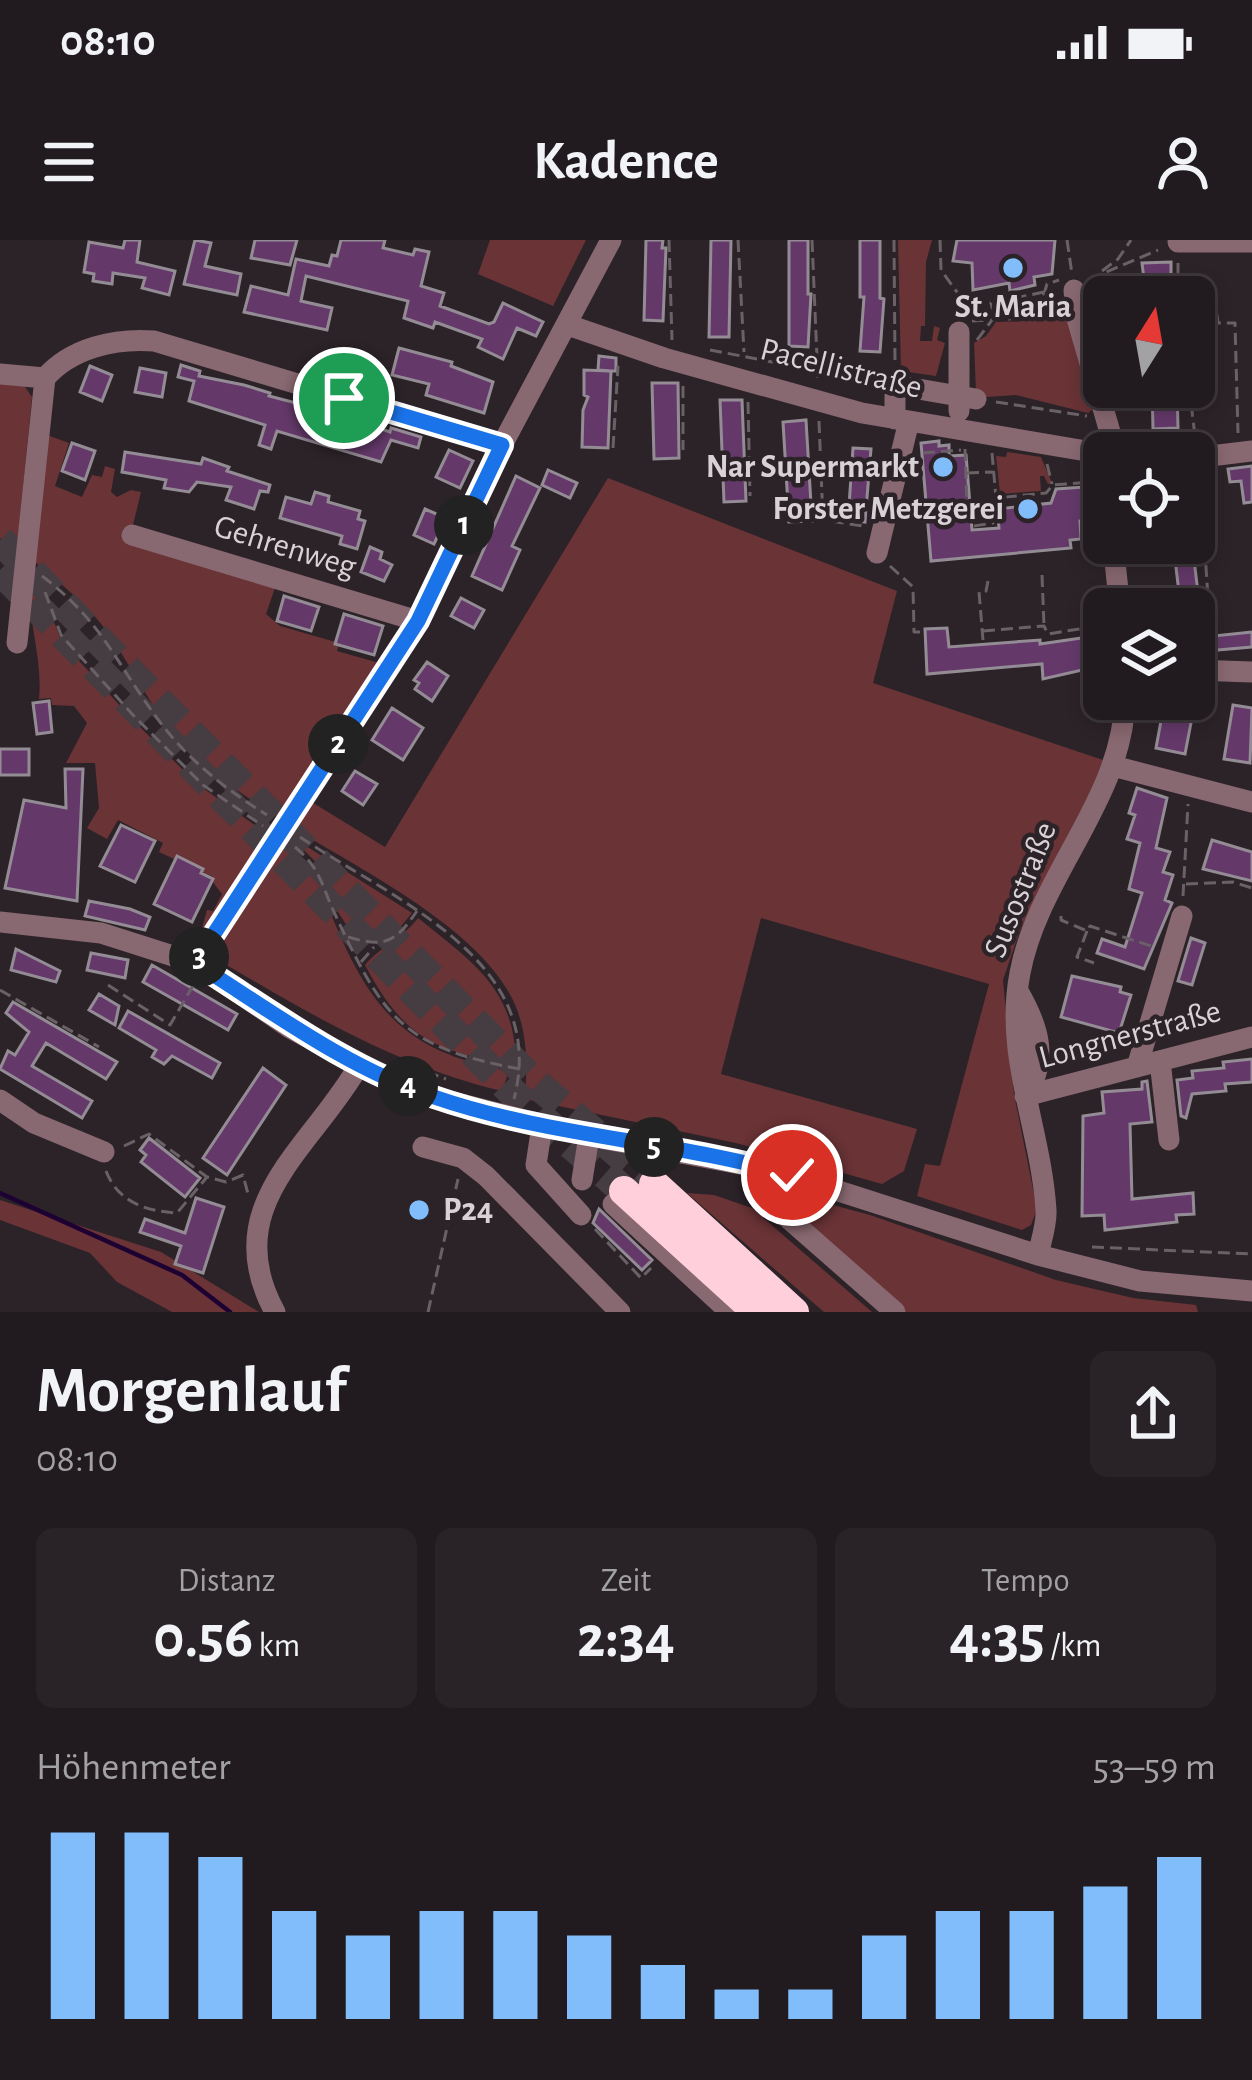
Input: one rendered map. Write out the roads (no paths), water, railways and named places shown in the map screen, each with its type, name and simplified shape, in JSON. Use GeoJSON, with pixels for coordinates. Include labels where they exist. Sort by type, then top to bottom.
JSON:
{"type":"FeatureCollection","features":[{"type":"Feature","properties":{"kind":"highway"},"geometry":{"type":"LineString","coordinates":[[631,1193],[757,1312]]}},
{"type":"Feature","properties":{"kind":"highway"},"geometry":{"type":"LineString","coordinates":[[631,1193],[794,1312]]}},
{"type":"Feature","properties":{"kind":"street"},"geometry":{"type":"LineString","coordinates":[[197,970],[418,621],[502,445],[610,240]]}},
{"type":"Feature","properties":{"kind":"street"},"geometry":{"type":"LineString","coordinates":[[1178,242],[1252,242]]}},
{"type":"Feature","properties":{"kind":"street"},"geometry":{"type":"LineString","coordinates":[[1064,285],[1110,432]]}},
{"type":"Feature","properties":{"kind":"street","name":"Pacellistraße"},"geometry":{"type":"LineString","coordinates":[[568,325],[664,358],[962,440],[1083,451]]}},
{"type":"Feature","properties":{"kind":"street"},"geometry":{"type":"LineString","coordinates":[[962,440],[969,335]]}},
{"type":"Feature","properties":{"kind":"street"},"geometry":{"type":"LineString","coordinates":[[17,643],[45,378],[76,354],[123,338],[154,341],[502,445]]}},
{"type":"Feature","properties":{"kind":"street"},"geometry":{"type":"LineString","coordinates":[[0,374],[45,378]]}},
{"type":"Feature","properties":{"kind":"street"},"geometry":{"type":"LineString","coordinates":[[877,553],[902,420],[895,385],[967,398]]}},
{"type":"Feature","properties":{"kind":"street"},"geometry":{"type":"LineString","coordinates":[[1215,452],[1245,443]]}},
{"type":"Feature","properties":{"kind":"street","name":"Gehrenweg"},"geometry":{"type":"LineString","coordinates":[[132,535],[418,621]]}},
{"type":"Feature","properties":{"kind":"street"},"geometry":{"type":"LineString","coordinates":[[1215,671],[1252,672]]}},
{"type":"Feature","properties":{"kind":"street","name":"Susostraße"},"geometry":{"type":"LineString","coordinates":[[1038,1255],[1046,1213],[1015,1043],[1017,990],[1041,912],[1113,766],[1124,720]]}},
{"type":"Feature","properties":{"kind":"street"},"geometry":{"type":"LineString","coordinates":[[1113,766],[1252,802]]}},
{"type":"Feature","properties":{"kind":"street"},"geometry":{"type":"LineString","coordinates":[[1137,1067],[1182,916]]}},
{"type":"Feature","properties":{"kind":"street"},"geometry":{"type":"LineString","coordinates":[[2,929],[101,933],[146,944],[359,1065],[433,1097],[542,1126],[792,1175],[1038,1255],[1140,1281],[1252,1291]]}},
{"type":"Feature","properties":{"kind":"street","name":"Longnerstraße"},"geometry":{"type":"LineString","coordinates":[[1025,1096],[1252,1037]]}},
{"type":"Feature","properties":{"kind":"street"},"geometry":{"type":"LineString","coordinates":[[1160,1061],[1168,1140]]}},
{"type":"Feature","properties":{"kind":"street"},"geometry":{"type":"LineString","coordinates":[[275,1312],[264,1291],[257,1248],[266,1200],[292,1152],[359,1065]]}},
{"type":"Feature","properties":{"kind":"street"},"geometry":{"type":"LineString","coordinates":[[0,1100],[34,1123],[104,1152]]}},
{"type":"Feature","properties":{"kind":"street"},"geometry":{"type":"LineString","coordinates":[[542,1126],[536,1165],[581,1215]]}},
{"type":"Feature","properties":{"kind":"street"},"geometry":{"type":"LineString","coordinates":[[582,1180],[589,1136]]}},
{"type":"Feature","properties":{"kind":"street"},"geometry":{"type":"LineString","coordinates":[[423,1147],[463,1158],[620,1312]]}},
{"type":"Feature","properties":{"kind":"street"},"geometry":{"type":"LineString","coordinates":[[792,1175],[782,1208],[788,1218],[895,1312]]}},
{"type":"Feature","properties":{"kind":"street"},"geometry":{"type":"LineString","coordinates":[[631,1193],[730,1312]]}},
{"type":"Feature","properties":{"kind":"waterway"},"geometry":{"type":"LineString","coordinates":[[0,1193],[182,1275],[230,1312]]}},
{"type":"Feature","properties":{"kind":"tunnel"},"geometry":{"type":"LineString","coordinates":[[0,540],[529,1077],[654,1184]]}},
{"type":"Feature","properties":{"kind":"tunnel"},"geometry":{"type":"LineString","coordinates":[[0,570],[512,1092],[624,1191]]}},
{"type":"Feature","properties":{"kind":"place","name":"St. Maria"},"geometry":{"type":"Point","coordinates":[1013,268]}},
{"type":"Feature","properties":{"kind":"place","name":"Nar Supermarkt"},"geometry":{"type":"Point","coordinates":[943,467]}},
{"type":"Feature","properties":{"kind":"place","name":"Forster Metzgerei"},"geometry":{"type":"Point","coordinates":[1028,509]}},
{"type":"Feature","properties":{"kind":"place","name":"P24"},"geometry":{"type":"Point","coordinates":[419,1210]}}]}
